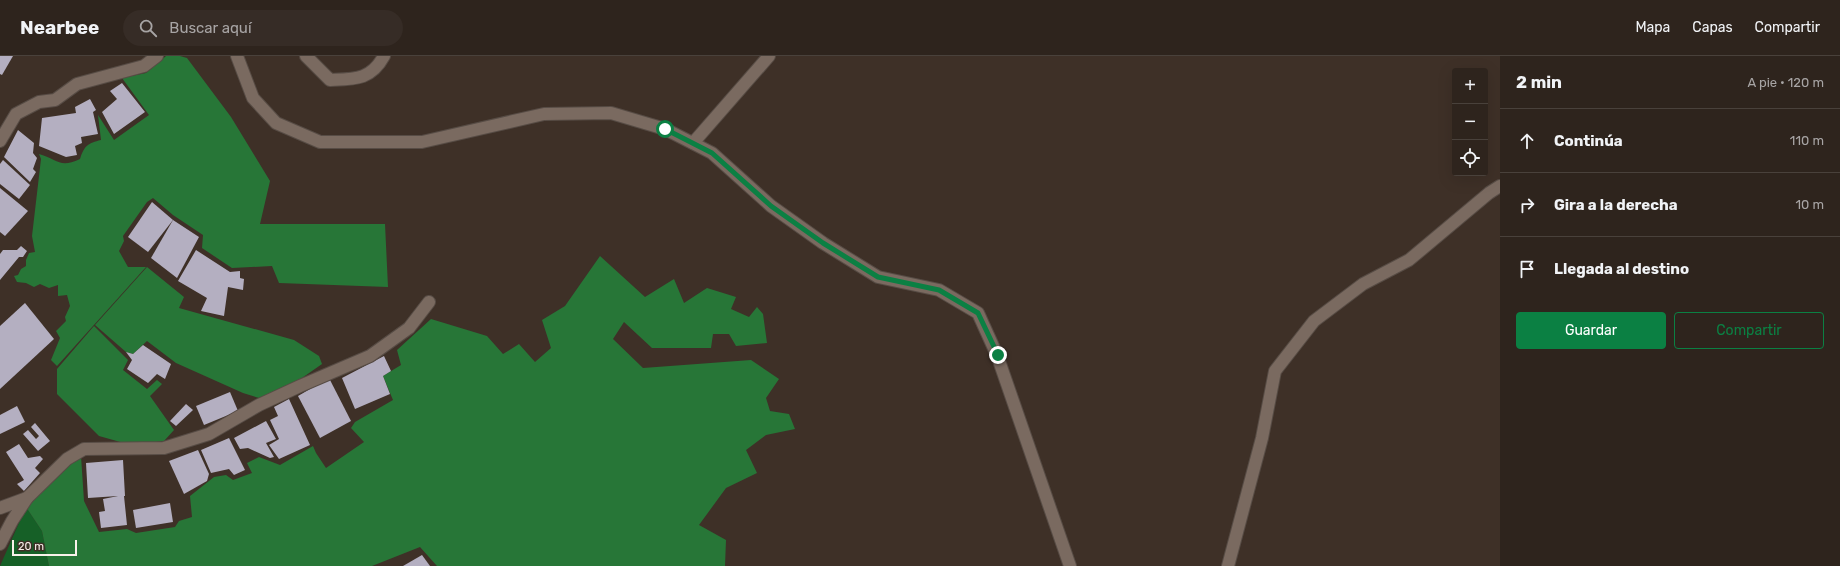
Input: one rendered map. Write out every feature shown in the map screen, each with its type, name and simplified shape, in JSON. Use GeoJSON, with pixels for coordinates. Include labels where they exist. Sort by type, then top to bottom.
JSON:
{"type":"FeatureCollection","features":[{"type":"Feature","properties":{"kind":"street"},"geometry":{"type":"LineString","coordinates":[[0,141],[16,114],[39,102],[55,100],[77,84],[144,66],[157,56]]}},
{"type":"Feature","properties":{"kind":"street"},"geometry":{"type":"LineString","coordinates":[[237,56],[253,98],[276,123],[320,142],[422,142],[544,114],[611,113],[665,129],[712,153],[776,210],[823,243],[878,277],[939,290],[978,313],[998,355],[1070,566]]}},
{"type":"Feature","properties":{"kind":"street"},"geometry":{"type":"LineString","coordinates":[[306,56],[330,80],[357,79],[378,67],[384,56]]}},
{"type":"Feature","properties":{"kind":"street"},"geometry":{"type":"LineString","coordinates":[[693,143],[769,56]]}},
{"type":"Feature","properties":{"kind":"street"},"geometry":{"type":"LineString","coordinates":[[1228,566],[1262,438],[1275,371],[1314,321],[1363,284],[1409,260],[1489,193],[1500,186]]}},
{"type":"Feature","properties":{"kind":"street"},"geometry":{"type":"LineString","coordinates":[[0,544],[12,521],[27,498],[66,459],[84,449],[164,448],[209,434],[259,406],[300,386],[370,356],[409,328],[429,302]]}},
{"type":"Feature","properties":{"kind":"street"},"geometry":{"type":"LineString","coordinates":[[0,508],[27,498]]}},
{"type":"Feature","properties":{"kind":"green space"},"geometry":{"type":"Polygon","coordinates":[[[166,56],[180,56],[187,58],[231,117],[270,181],[260,224],[385,224],[388,287],[279,283],[272,266],[232,268],[202,248],[203,235],[173,215],[153,198],[147,202],[123,236],[124,241],[119,251],[128,267],[146,267],[57,366],[51,360],[60,338],[56,331],[66,321],[65,317],[70,306],[67,295],[58,296],[58,285],[49,288],[40,284],[34,287],[26,283],[17,282],[14,276],[18,275],[21,269],[26,266],[26,260],[29,253],[35,252],[32,236],[41,159],[39,154],[63,163],[73,162],[80,159],[87,146],[93,142],[101,140],[98,115],[114,140],[149,115],[122,78],[146,73],[166,56]]]}},
{"type":"Feature","properties":{"kind":"green space"},"geometry":{"type":"Polygon","coordinates":[[[600,256],[645,297],[674,279],[684,303],[707,288],[736,297],[731,309],[749,317],[757,307],[763,314],[767,343],[736,346],[729,334],[713,334],[711,348],[652,348],[624,322],[613,339],[643,368],[751,360],[779,379],[766,398],[770,411],[789,414],[795,429],[766,435],[746,450],[757,473],[726,488],[699,525],[726,540],[725,566],[437,566],[420,547],[372,566],[49,566],[42,531],[26,507],[70,464],[81,456],[84,501],[99,532],[127,529],[136,533],[175,527],[179,521],[192,517],[190,496],[214,477],[226,475],[233,480],[252,473],[247,463],[259,457],[280,465],[313,446],[326,468],[364,442],[351,428],[355,422],[393,400],[383,376],[401,365],[397,350],[431,319],[487,336],[503,354],[519,344],[535,362],[551,348],[542,320],[565,306],[600,256]]]}},
{"type":"Feature","properties":{"kind":"green space"},"geometry":{"type":"Polygon","coordinates":[[[147,267],[184,297],[179,308],[294,340],[319,356],[322,364],[269,401],[243,393],[176,363],[147,341],[133,354],[126,352],[95,325],[147,267]]]}},
{"type":"Feature","properties":{"kind":"green space"},"geometry":{"type":"Polygon","coordinates":[[[94,326],[128,360],[123,370],[147,389],[157,380],[162,384],[150,396],[174,430],[164,441],[131,445],[99,436],[57,394],[57,369],[94,326]]]}},
{"type":"Feature","properties":{"kind":"green space"},"geometry":{"type":"Polygon","coordinates":[[[26,507],[42,531],[49,566],[0,566],[26,507]]]}},
{"type":"Feature","properties":{"kind":"building"},"geometry":{"type":"Polygon","coordinates":[[[0,56],[13,56],[2,75],[0,74],[0,56]]]}},
{"type":"Feature","properties":{"kind":"building"},"geometry":{"type":"Polygon","coordinates":[[[122,83],[145,112],[114,134],[102,112],[117,99],[110,91],[122,83]]]}},
{"type":"Feature","properties":{"kind":"building"},"geometry":{"type":"Polygon","coordinates":[[[90,99],[96,110],[93,112],[98,134],[81,137],[82,143],[75,146],[77,155],[66,157],[39,146],[42,118],[76,113],[75,107],[90,99]]]}},
{"type":"Feature","properties":{"kind":"building"},"geometry":{"type":"Polygon","coordinates":[[[18,130],[34,143],[33,153],[37,158],[33,169],[36,172],[30,182],[4,157],[18,130]]]}},
{"type":"Feature","properties":{"kind":"building"},"geometry":{"type":"Polygon","coordinates":[[[3,160],[30,185],[19,199],[0,184],[0,164],[3,160]]]}},
{"type":"Feature","properties":{"kind":"building"},"geometry":{"type":"Polygon","coordinates":[[[0,188],[28,211],[5,236],[0,232],[0,188]]]}},
{"type":"Feature","properties":{"kind":"building"},"geometry":{"type":"Polygon","coordinates":[[[152,202],[173,220],[148,252],[128,237],[152,202]]]}},
{"type":"Feature","properties":{"kind":"building"},"geometry":{"type":"Polygon","coordinates":[[[173,220],[199,237],[177,278],[151,258],[173,220]]]}},
{"type":"Feature","properties":{"kind":"building"},"geometry":{"type":"Polygon","coordinates":[[[21,246],[27,251],[23,257],[19,257],[0,280],[0,254],[3,250],[17,250],[21,246]]]}},
{"type":"Feature","properties":{"kind":"building"},"geometry":{"type":"Polygon","coordinates":[[[196,250],[230,272],[240,271],[240,278],[244,279],[243,290],[228,287],[224,316],[201,311],[207,298],[178,281],[196,250]]]}},
{"type":"Feature","properties":{"kind":"building"},"geometry":{"type":"Polygon","coordinates":[[[25,303],[54,339],[0,389],[0,326],[25,303]]]}},
{"type":"Feature","properties":{"kind":"building"},"geometry":{"type":"Polygon","coordinates":[[[143,345],[171,364],[165,379],[157,374],[148,383],[127,369],[132,360],[126,352],[133,354],[143,345]]]}},
{"type":"Feature","properties":{"kind":"building"},"geometry":{"type":"Polygon","coordinates":[[[384,356],[391,371],[383,376],[390,394],[355,409],[342,378],[384,356]]]}},
{"type":"Feature","properties":{"kind":"building"},"geometry":{"type":"Polygon","coordinates":[[[329,378],[351,421],[320,438],[298,396],[329,378]]]}},
{"type":"Feature","properties":{"kind":"building"},"geometry":{"type":"Polygon","coordinates":[[[230,392],[238,411],[204,425],[196,406],[230,392]]]}},
{"type":"Feature","properties":{"kind":"building"},"geometry":{"type":"Polygon","coordinates":[[[289,399],[310,445],[279,459],[269,445],[279,439],[270,420],[278,416],[274,407],[289,399]]]}},
{"type":"Feature","properties":{"kind":"building"},"geometry":{"type":"Polygon","coordinates":[[[186,404],[193,410],[176,426],[170,421],[186,404]]]}},
{"type":"Feature","properties":{"kind":"building"},"geometry":{"type":"Polygon","coordinates":[[[17,406],[25,422],[0,434],[0,415],[17,406]]]}},
{"type":"Feature","properties":{"kind":"building"},"geometry":{"type":"Polygon","coordinates":[[[266,421],[276,439],[266,443],[274,457],[270,458],[248,448],[240,449],[234,438],[266,421]]]}},
{"type":"Feature","properties":{"kind":"building"},"geometry":{"type":"Polygon","coordinates":[[[35,423],[50,441],[38,451],[23,434],[28,430],[36,439],[39,436],[31,427],[35,423]]]}},
{"type":"Feature","properties":{"kind":"building"},"geometry":{"type":"Polygon","coordinates":[[[229,438],[245,470],[234,475],[229,469],[211,473],[201,450],[229,438]]]}},
{"type":"Feature","properties":{"kind":"building"},"geometry":{"type":"Polygon","coordinates":[[[19,444],[28,458],[40,456],[43,459],[35,468],[40,473],[24,491],[17,484],[24,480],[6,452],[19,444]]]}},
{"type":"Feature","properties":{"kind":"building"},"geometry":{"type":"Polygon","coordinates":[[[198,450],[209,474],[207,481],[184,494],[169,461],[198,450]]]}},
{"type":"Feature","properties":{"kind":"building"},"geometry":{"type":"Polygon","coordinates":[[[123,460],[124,496],[127,525],[101,528],[99,512],[105,511],[103,499],[118,496],[88,498],[86,463],[123,460]]]}},
{"type":"Feature","properties":{"kind":"building"},"geometry":{"type":"Polygon","coordinates":[[[170,503],[173,522],[136,528],[133,510],[170,503]]]}},
{"type":"Feature","properties":{"kind":"building"},"geometry":{"type":"Polygon","coordinates":[[[422,555],[430,566],[403,566],[422,555]]]}},
{"type":"Feature","properties":{"kind":"route"},"geometry":{"type":"LineString","coordinates":[[665,129],[712,153],[771,206],[823,243],[878,277],[939,290],[978,313],[998,355]]}}]}
